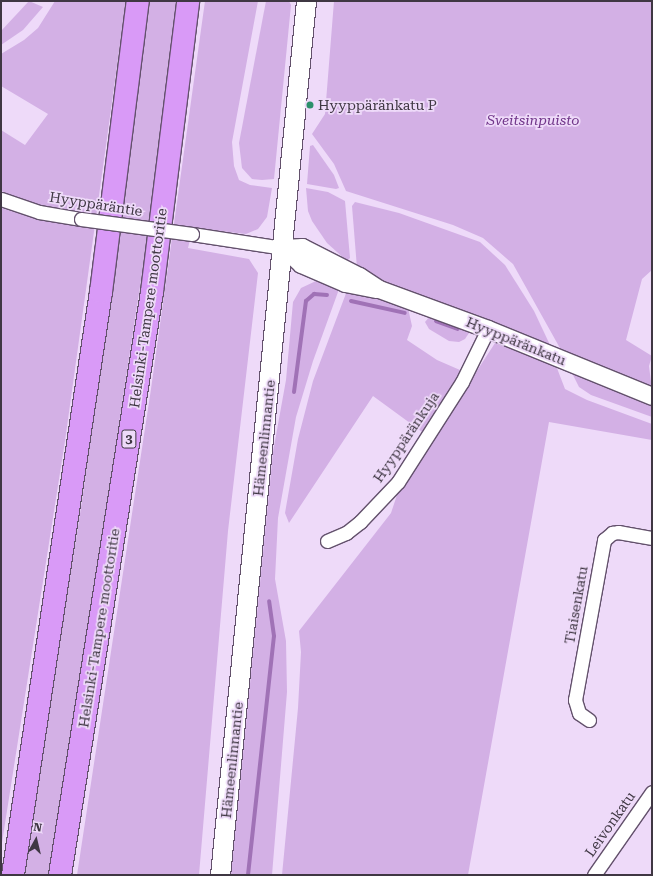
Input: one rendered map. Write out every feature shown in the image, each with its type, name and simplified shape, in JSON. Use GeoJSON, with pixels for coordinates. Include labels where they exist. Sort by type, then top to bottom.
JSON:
{"type":"FeatureCollection","features":[{"type":"Feature","properties":{"kind":"highway"},"geometry":{"type":"LineString","coordinates":[[13,875],[102,292],[138,1]]}},
{"type":"Feature","properties":{"kind":"highway","name":"Helsinki-Tampere moottoritie"},"geometry":{"type":"LineString","coordinates":[[60,875],[152,292],[188,1]]}},
{"type":"Feature","properties":{"kind":"main road","name":"Hämeenlinnantie"},"geometry":{"type":"LineString","coordinates":[[220,875],[284,248],[306,1]]}},
{"type":"Feature","properties":{"kind":"street","name":"Hyyppäräntie"},"geometry":{"type":"LineString","coordinates":[[1,199],[39,212],[284,248]]}},
{"type":"Feature","properties":{"kind":"street","name":"Hyyppäränkatu"},"geometry":{"type":"LineString","coordinates":[[284,248],[301,264],[345,284],[379,289],[488,329],[652,396]]}},
{"type":"Feature","properties":{"kind":"street","name":"Hyyppäränkuja"},"geometry":{"type":"LineString","coordinates":[[327,541],[346,533],[360,522],[398,482],[462,382],[488,329]]}},
{"type":"Feature","properties":{"kind":"street","name":"Tiaisenkatu"},"geometry":{"type":"LineString","coordinates":[[589,720],[579,713],[575,700],[604,540],[612,533],[618,532],[652,538]]}},
{"type":"Feature","properties":{"kind":"street","name":"Leivonkatu"},"geometry":{"type":"LineString","coordinates":[[594,875],[652,792]]}},
{"type":"Feature","properties":{"kind":"green space"},"geometry":{"type":"Polygon","coordinates":[[[29,1],[43,7],[23,30],[1,45],[1,31],[29,1]]]}},
{"type":"Feature","properties":{"kind":"green space"},"geometry":{"type":"Polygon","coordinates":[[[55,1],[126,1],[65,441],[1,849],[1,208],[34,218],[85,225],[86,213],[39,205],[1,191],[1,130],[25,145],[48,114],[1,86],[1,54],[24,40],[38,28],[55,1]]]}},
{"type":"Feature","properties":{"kind":"green space"},"geometry":{"type":"Polygon","coordinates":[[[150,1],[179,1],[141,280],[50,875],[23,875],[82,501],[150,1]]]}},
{"type":"Feature","properties":{"kind":"green space"},"geometry":{"type":"Polygon","coordinates":[[[205,1],[258,1],[232,142],[234,166],[239,180],[250,185],[272,188],[267,217],[258,229],[246,234],[193,228],[188,248],[249,259],[258,273],[228,531],[199,875],[77,875],[151,389],[205,1]]]}},
{"type":"Feature","properties":{"kind":"green space"},"geometry":{"type":"Polygon","coordinates":[[[266,1],[289,1],[291,5],[274,179],[262,180],[252,179],[242,168],[239,143],[266,1]]]}},
{"type":"Feature","properties":{"kind":"green space","name":"Sveitsinpuisto"},"geometry":{"type":"Polygon","coordinates":[[[334,1],[652,1],[652,270],[642,279],[626,340],[652,356],[649,366],[652,390],[561,350],[513,264],[483,238],[453,225],[346,191],[334,164],[312,134],[325,114],[334,1]]]}},
{"type":"Feature","properties":{"kind":"green space"},"geometry":{"type":"Polygon","coordinates":[[[313,145],[334,175],[339,188],[336,189],[307,184],[310,146],[313,145]]]}},
{"type":"Feature","properties":{"kind":"green space"},"geometry":{"type":"Polygon","coordinates":[[[306,188],[328,192],[345,201],[350,258],[347,261],[327,243],[312,221],[308,211],[306,188]]]}},
{"type":"Feature","properties":{"kind":"green space"},"geometry":{"type":"Polygon","coordinates":[[[355,202],[399,213],[480,242],[505,265],[534,311],[550,345],[393,287],[357,268],[352,206],[355,202]]]}},
{"type":"Feature","properties":{"kind":"green space"},"geometry":{"type":"Polygon","coordinates":[[[316,281],[337,286],[338,292],[313,361],[296,417],[278,518],[275,579],[286,641],[287,692],[272,875],[231,875],[273,452],[286,380],[293,302],[301,288],[316,281]]]}},
{"type":"Feature","properties":{"kind":"green space"},"geometry":{"type":"Polygon","coordinates":[[[348,288],[408,308],[412,326],[407,340],[437,360],[460,370],[459,381],[425,434],[373,396],[289,523],[285,513],[298,439],[313,381],[348,288]]]}},
{"type":"Feature","properties":{"kind":"green space"},"geometry":{"type":"Polygon","coordinates":[[[430,316],[467,329],[469,333],[465,339],[459,342],[449,341],[429,329],[425,322],[430,316]]]}},
{"type":"Feature","properties":{"kind":"green space"},"geometry":{"type":"Polygon","coordinates":[[[497,340],[555,363],[565,389],[587,400],[652,424],[652,440],[549,422],[468,875],[282,875],[298,708],[301,652],[299,631],[391,513],[398,492],[497,340]]]}},
{"type":"Feature","properties":{"kind":"green space"},"geometry":{"type":"Polygon","coordinates":[[[570,369],[652,404],[652,417],[591,395],[579,387],[570,369]]]}},
{"type":"Feature","properties":{"kind":"waterway"},"geometry":{"type":"LineString","coordinates":[[294,392],[306,301],[314,294],[327,295]]}},
{"type":"Feature","properties":{"kind":"waterway"},"geometry":{"type":"LineString","coordinates":[[351,301],[405,313]]}},
{"type":"Feature","properties":{"kind":"waterway"},"geometry":{"type":"LineString","coordinates":[[436,321],[458,329]]}},
{"type":"Feature","properties":{"kind":"waterway"},"geometry":{"type":"LineString","coordinates":[[248,875],[274,636],[269,601]]}},
{"type":"Feature","properties":{"kind":"place","name":"Hyyppäränkatu P"},"geometry":{"type":"Point","coordinates":[310,105]}}]}
